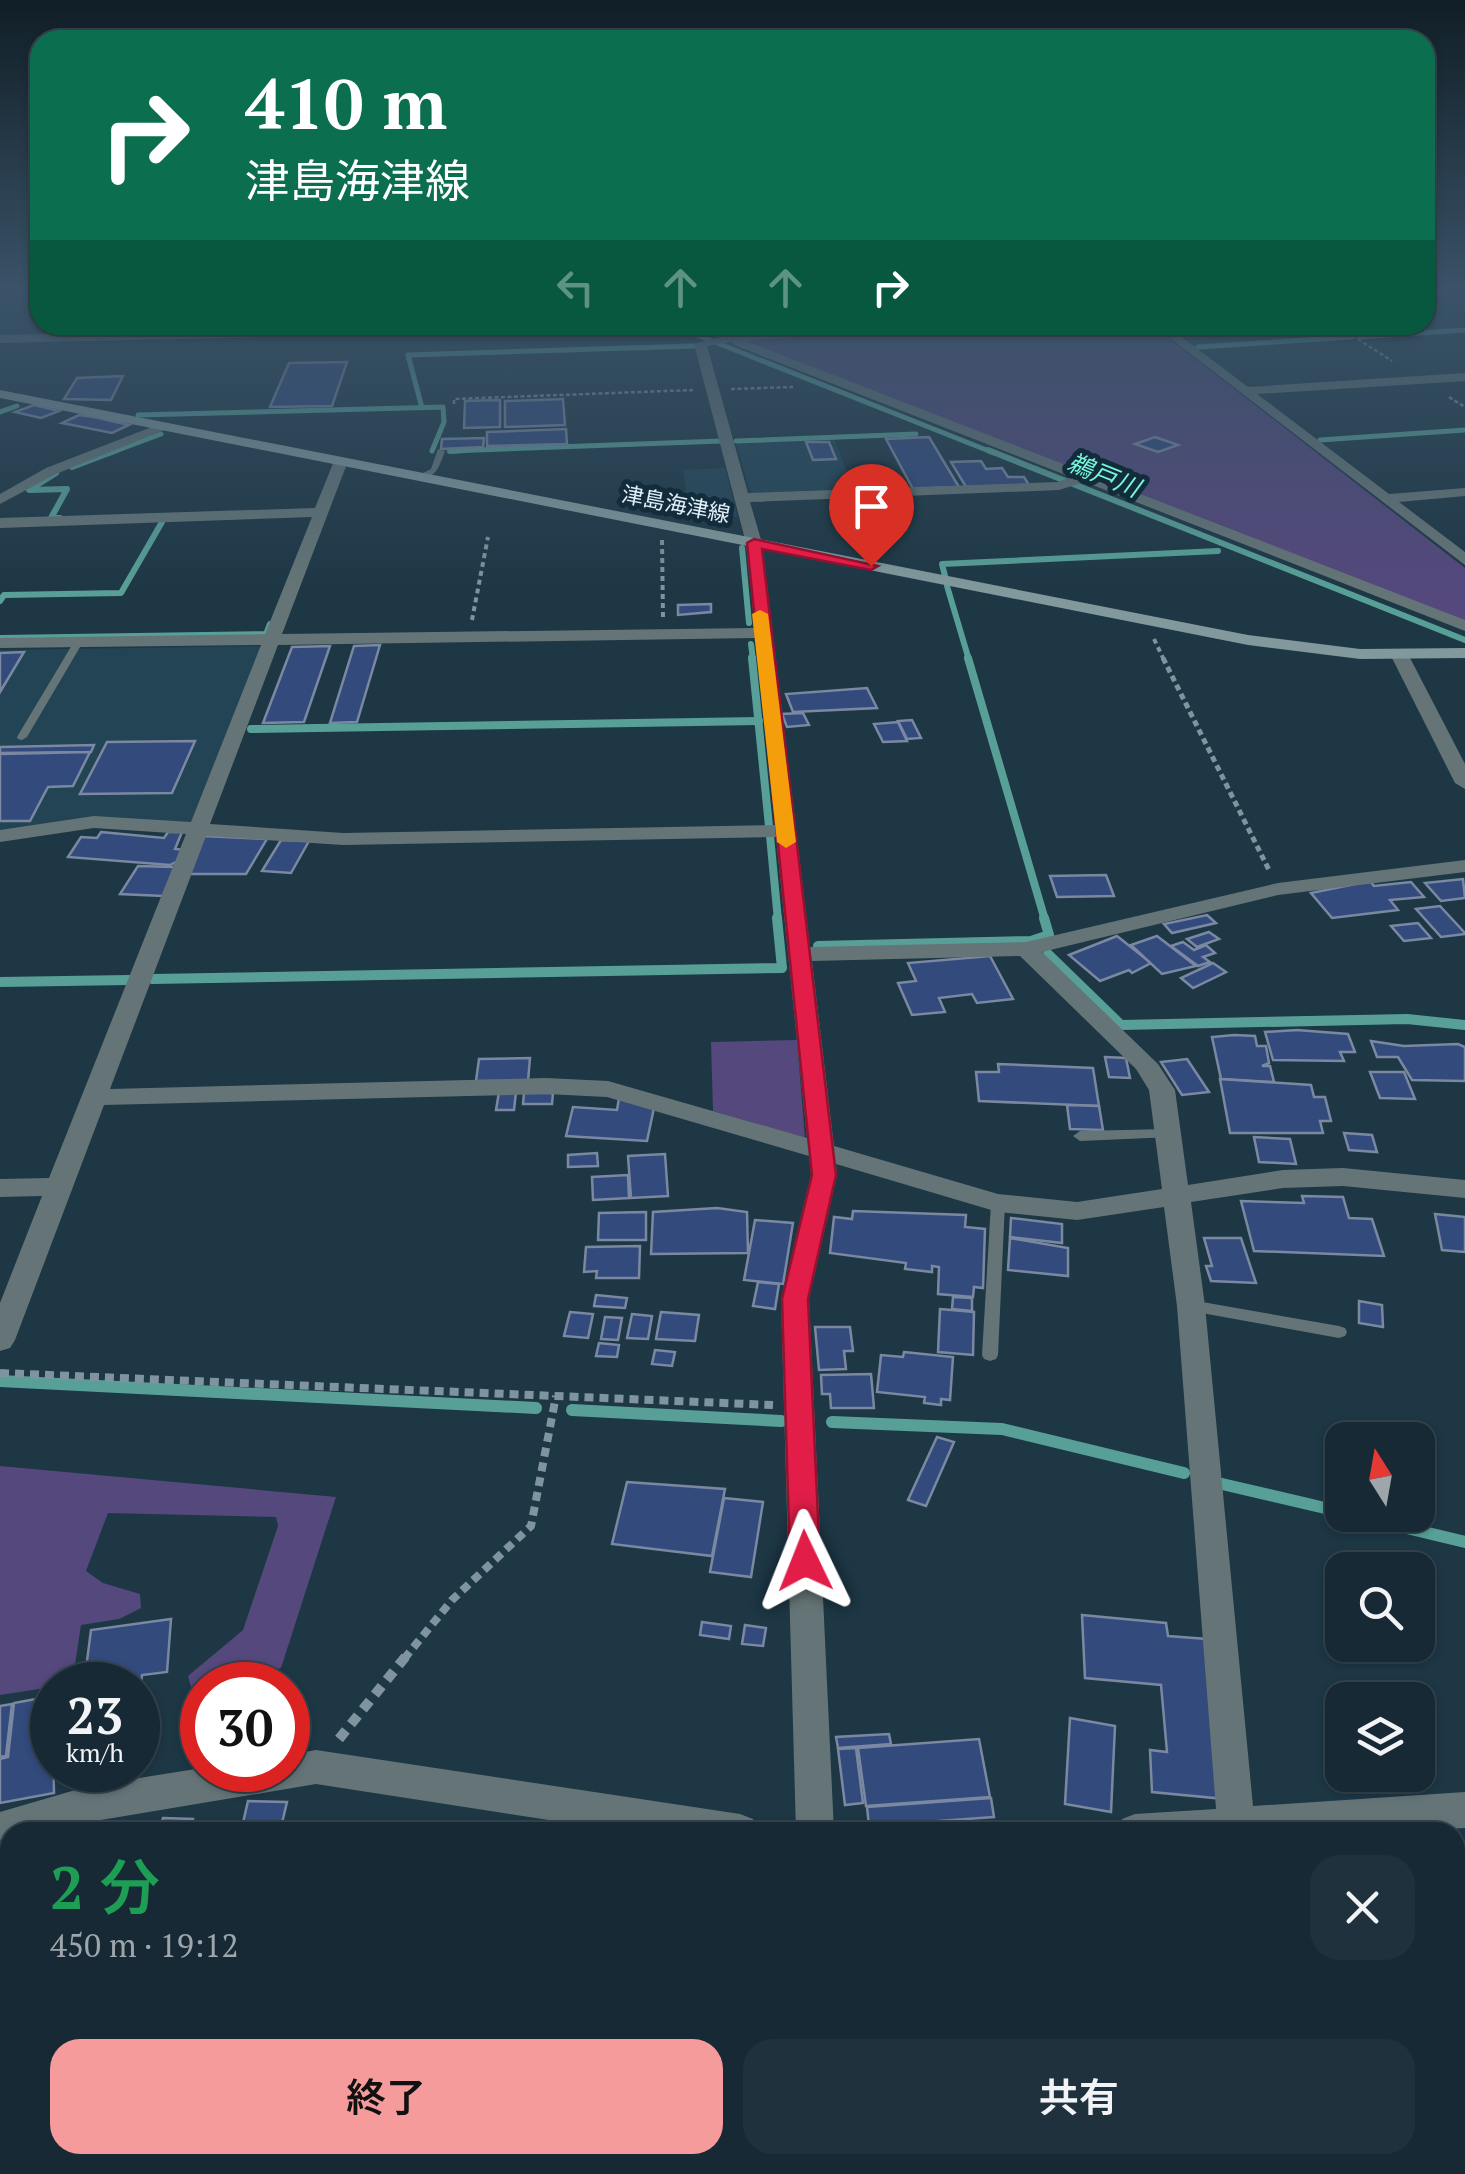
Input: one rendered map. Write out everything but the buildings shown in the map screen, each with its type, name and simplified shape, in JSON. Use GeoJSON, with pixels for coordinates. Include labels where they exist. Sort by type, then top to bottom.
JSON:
{"type":"FeatureCollection","features":[{"type":"Feature","properties":{"kind":"main road","name":"津島海津線"},"geometry":{"type":"LineString","coordinates":[[0,394],[1144,620],[1305,648],[1400,656],[1465,653]]}},
{"type":"Feature","properties":{"kind":"street"},"geometry":{"type":"LineString","coordinates":[[853,388],[1465,626]]}},
{"type":"Feature","properties":{"kind":"street"},"geometry":{"type":"LineString","coordinates":[[1243,388],[1465,560]]}},
{"type":"Feature","properties":{"kind":"street"},"geometry":{"type":"LineString","coordinates":[[1246,391],[1283,388]]}},
{"type":"Feature","properties":{"kind":"street"},"geometry":{"type":"LineString","coordinates":[[714,390],[754,543],[824,1175],[795,1299],[814,1822]]}},
{"type":"Feature","properties":{"kind":"street"},"geometry":{"type":"LineString","coordinates":[[0,500],[51,471],[166,426]]}},
{"type":"Feature","properties":{"kind":"street"},"geometry":{"type":"LineString","coordinates":[[0,1340],[341,461]]}},
{"type":"Feature","properties":{"kind":"street"},"geometry":{"type":"LineString","coordinates":[[743,498],[1062,485],[1082,478]]}},
{"type":"Feature","properties":{"kind":"street"},"geometry":{"type":"LineString","coordinates":[[1385,498],[1465,492]]}},
{"type":"Feature","properties":{"kind":"street"},"geometry":{"type":"LineString","coordinates":[[0,523],[323,512]]}},
{"type":"Feature","properties":{"kind":"street"},"geometry":{"type":"LineString","coordinates":[[0,642],[761,633]]}},
{"type":"Feature","properties":{"kind":"street"},"geometry":{"type":"LineString","coordinates":[[1400,656],[1465,783]]}},
{"type":"Feature","properties":{"kind":"street"},"geometry":{"type":"LineString","coordinates":[[0,836],[94,822],[343,839],[785,831]]}},
{"type":"Feature","properties":{"kind":"street"},"geometry":{"type":"LineString","coordinates":[[800,954],[1026,949],[1278,889],[1465,866]]}},
{"type":"Feature","properties":{"kind":"street"},"geometry":{"type":"LineString","coordinates":[[1026,949],[1146,1064],[1162,1090],[1190,1306],[1236,1822]]}},
{"type":"Feature","properties":{"kind":"street"},"geometry":{"type":"LineString","coordinates":[[95,1097],[581,1086],[608,1089],[822,1148],[998,1203],[1077,1211],[1283,1179],[1344,1177],[1465,1189]]}},
{"type":"Feature","properties":{"kind":"street"},"geometry":{"type":"LineString","coordinates":[[0,1188],[59,1187]]}},
{"type":"Feature","properties":{"kind":"street"},"geometry":{"type":"LineString","coordinates":[[27,1822],[89,1804],[316,1767],[675,1822]]}},
{"type":"Feature","properties":{"kind":"street"},"geometry":{"type":"LineString","coordinates":[[1303,1822],[1465,1810]]}},
{"type":"Feature","properties":{"kind":"lane"},"geometry":{"type":"LineString","coordinates":[[424,476],[434,470],[441,451]]}},
{"type":"Feature","properties":{"kind":"lane"},"geometry":{"type":"LineString","coordinates":[[22,738],[78,642]]}},
{"type":"Feature","properties":{"kind":"lane"},"geometry":{"type":"LineString","coordinates":[[1080,1136],[1167,1134]]}},
{"type":"Feature","properties":{"kind":"lane"},"geometry":{"type":"LineString","coordinates":[[990,1355],[998,1203]]}},
{"type":"Feature","properties":{"kind":"lane"},"geometry":{"type":"LineString","coordinates":[[1190,1306],[1339,1332]]}},
{"type":"Feature","properties":{"kind":"path"},"geometry":{"type":"LineString","coordinates":[[454,404],[454,399],[750,388]]}},
{"type":"Feature","properties":{"kind":"path"},"geometry":{"type":"LineString","coordinates":[[662,524],[663,634]]}},
{"type":"Feature","properties":{"kind":"path"},"geometry":{"type":"LineString","coordinates":[[468,636],[488,537]]}},
{"type":"Feature","properties":{"kind":"path"},"geometry":{"type":"LineString","coordinates":[[1144,620],[1278,889]]}},
{"type":"Feature","properties":{"kind":"path"},"geometry":{"type":"LineString","coordinates":[[0,1373],[799,1406]]}},
{"type":"Feature","properties":{"kind":"path"},"geometry":{"type":"LineString","coordinates":[[316,1767],[452,1600],[531,1526],[556,1396]]}},
{"type":"Feature","properties":{"kind":"shaded area"},"geometry":{"type":"Polygon","coordinates":[[[866,388],[1234,388],[1465,568],[1465,623],[866,388]]]}},
{"type":"Feature","properties":{"kind":"shaded area"},"geometry":{"type":"Polygon","coordinates":[[[834,438],[855,492],[751,496],[736,442],[834,438]]]}},
{"type":"Feature","properties":{"kind":"shaded area"},"geometry":{"type":"Polygon","coordinates":[[[725,468],[738,517],[689,513],[683,470],[725,468]]]}},
{"type":"Feature","properties":{"kind":"shaded area"},"geometry":{"type":"Polygon","coordinates":[[[258,646],[265,650],[191,823],[84,818],[0,833],[0,650],[258,646]]]}},
{"type":"Feature","properties":{"kind":"shaded area"},"geometry":{"type":"Polygon","coordinates":[[[797,1040],[805,1138],[713,1111],[711,1042],[797,1040]]]}},
{"type":"Feature","properties":{"kind":"shaded area"},"geometry":{"type":"Polygon","coordinates":[[[0,1466],[336,1497],[283,1662],[205,1662],[243,1630],[278,1526],[276,1517],[108,1513],[86,1571],[103,1583],[140,1594],[141,1608],[119,1619],[81,1625],[75,1662],[30,1662],[30,1690],[0,1695],[0,1466]]]}},
{"type":"Feature","properties":{"kind":"waterway"},"geometry":{"type":"LineString","coordinates":[[417,388],[422,408]]}},
{"type":"Feature","properties":{"kind":"waterway","name":"鵜戸川"},"geometry":{"type":"LineString","coordinates":[[832,388],[994,453]]}},
{"type":"Feature","properties":{"kind":"waterway"},"geometry":{"type":"LineString","coordinates":[[0,412],[17,406]]}},
{"type":"Feature","properties":{"kind":"waterway"},"geometry":{"type":"LineString","coordinates":[[422,408],[443,407],[444,422],[432,451]]}},
{"type":"Feature","properties":{"kind":"waterway"},"geometry":{"type":"LineString","coordinates":[[138,415],[422,408]]}},
{"type":"Feature","properties":{"kind":"waterway"},"geometry":{"type":"LineString","coordinates":[[1320,440],[1465,430]]}},
{"type":"Feature","properties":{"kind":"waterway"},"geometry":{"type":"LineString","coordinates":[[110,453],[161,434]]}},
{"type":"Feature","properties":{"kind":"waterway"},"geometry":{"type":"LineString","coordinates":[[736,441],[916,434]]}},
{"type":"Feature","properties":{"kind":"waterway"},"geometry":{"type":"LineString","coordinates":[[465,450],[450,451],[722,441]]}},
{"type":"Feature","properties":{"kind":"waterway"},"geometry":{"type":"LineString","coordinates":[[72,467],[117,450]]}},
{"type":"Feature","properties":{"kind":"waterway","name":"鵜戸川"},"geometry":{"type":"LineString","coordinates":[[988,450],[1465,640]]}},
{"type":"Feature","properties":{"kind":"waterway"},"geometry":{"type":"LineString","coordinates":[[56,473],[29,490],[67,489],[51,518],[60,518]]}},
{"type":"Feature","properties":{"kind":"waterway"},"geometry":{"type":"LineString","coordinates":[[0,601],[4,595],[121,593],[162,522]]}},
{"type":"Feature","properties":{"kind":"waterway"},"geometry":{"type":"LineString","coordinates":[[742,548],[749,623]]}},
{"type":"Feature","properties":{"kind":"waterway"},"geometry":{"type":"LineString","coordinates":[[945,576],[942,564],[1218,551]]}},
{"type":"Feature","properties":{"kind":"waterway"},"geometry":{"type":"LineString","coordinates":[[947,586],[969,660]]}},
{"type":"Feature","properties":{"kind":"waterway"},"geometry":{"type":"LineString","coordinates":[[0,638],[266,634],[270,624]]}},
{"type":"Feature","properties":{"kind":"waterway"},"geometry":{"type":"LineString","coordinates":[[751,644],[753,660]]}},
{"type":"Feature","properties":{"kind":"waterway"},"geometry":{"type":"LineString","coordinates":[[752,658],[758,721]]}},
{"type":"Feature","properties":{"kind":"waterway"},"geometry":{"type":"LineString","coordinates":[[968,658],[1045,920]]}},
{"type":"Feature","properties":{"kind":"waterway"},"geometry":{"type":"LineString","coordinates":[[251,729],[758,721]]}},
{"type":"Feature","properties":{"kind":"waterway"},"geometry":{"type":"LineString","coordinates":[[758,721],[769,826]]}},
{"type":"Feature","properties":{"kind":"waterway"},"geometry":{"type":"LineString","coordinates":[[770,836],[778,920]]}},
{"type":"Feature","properties":{"kind":"waterway"},"geometry":{"type":"LineString","coordinates":[[152,979],[782,968],[777,918]]}},
{"type":"Feature","properties":{"kind":"waterway"},"geometry":{"type":"LineString","coordinates":[[818,946],[1031,941],[1049,935],[1044,918]]}},
{"type":"Feature","properties":{"kind":"waterway"},"geometry":{"type":"LineString","coordinates":[[1048,954],[1121,1025],[1407,1019],[1465,1025]]}},
{"type":"Feature","properties":{"kind":"waterway"},"geometry":{"type":"LineString","coordinates":[[0,982],[129,980]]}},
{"type":"Feature","properties":{"kind":"waterway"},"geometry":{"type":"LineString","coordinates":[[0,1381],[536,1408]]}},
{"type":"Feature","properties":{"kind":"waterway"},"geometry":{"type":"LineString","coordinates":[[572,1410],[781,1421]]}},
{"type":"Feature","properties":{"kind":"waterway"},"geometry":{"type":"LineString","coordinates":[[832,1422],[1002,1429],[1184,1473]]}},
{"type":"Feature","properties":{"kind":"waterway"},"geometry":{"type":"LineString","coordinates":[[1222,1484],[1325,1508]]}},
{"type":"Feature","properties":{"kind":"waterway"},"geometry":{"type":"LineString","coordinates":[[1424,1532],[1465,1542]]}},
{"type":"Feature","properties":{"kind":"slow traffic"},"geometry":{"type":"LineString","coordinates":[[760,614],[786,842]]}},
{"type":"Feature","properties":{"kind":"route"},"geometry":{"type":"LineString","coordinates":[[805,1561],[795,1299],[824,1175],[754,543],[871,566]]}}]}
